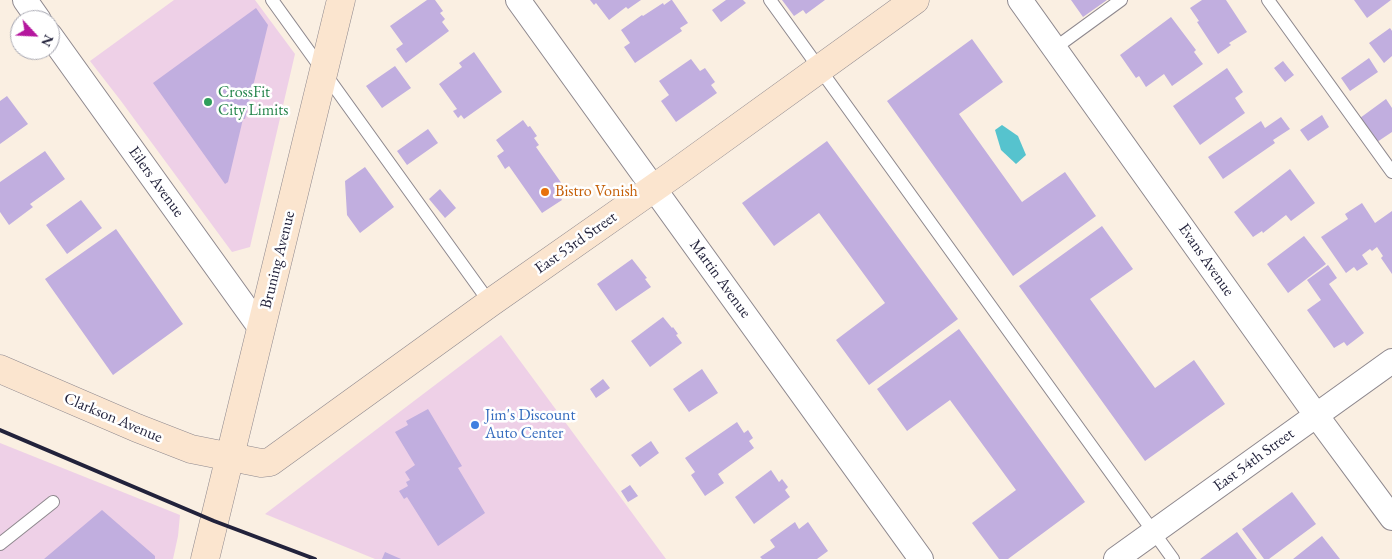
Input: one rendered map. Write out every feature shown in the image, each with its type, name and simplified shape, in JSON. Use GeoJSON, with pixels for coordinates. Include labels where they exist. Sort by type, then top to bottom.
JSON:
{"type":"FeatureCollection","features":[{"type":"Feature","properties":{"kind":"street","name":"Bruning Avenue"},"geometry":{"type":"LineString","coordinates":[[205,559],[341,0]]}},
{"type":"Feature","properties":{"kind":"street","name":"Martin Avenue"},"geometry":{"type":"LineString","coordinates":[[518,0],[922,559]]}},
{"type":"Feature","properties":{"kind":"street","name":"East 53rd Street"},"geometry":{"type":"LineString","coordinates":[[230,458],[261,464],[270,462],[915,0]]}},
{"type":"Feature","properties":{"kind":"street","name":"Evans Avenue"},"geometry":{"type":"LineString","coordinates":[[1020,0],[1316,415],[1392,518]]}},
{"type":"Feature","properties":{"kind":"street","name":"Eilers Avenue"},"geometry":{"type":"LineString","coordinates":[[60,49],[261,329]]}},
{"type":"Feature","properties":{"kind":"street","name":"East 54th Street"},"geometry":{"type":"LineString","coordinates":[[1116,559],[1392,361]]}},
{"type":"Feature","properties":{"kind":"street","name":"Clarkson Avenue"},"geometry":{"type":"LineString","coordinates":[[0,370],[161,438],[197,451],[230,458]]}},
{"type":"Feature","properties":{"kind":"lane"},"geometry":{"type":"LineString","coordinates":[[272,0],[490,303]]}},
{"type":"Feature","properties":{"kind":"lane"},"geometry":{"type":"LineString","coordinates":[[770,0],[1173,559]]}},
{"type":"Feature","properties":{"kind":"lane"},"geometry":{"type":"LineString","coordinates":[[1055,48],[1121,0]]}},
{"type":"Feature","properties":{"kind":"lane"},"geometry":{"type":"LineString","coordinates":[[1268,0],[1392,172]]}},
{"type":"Feature","properties":{"kind":"lane"},"geometry":{"type":"LineString","coordinates":[[0,544],[52,502]]}},
{"type":"Feature","properties":{"kind":"shaded area"},"geometry":{"type":"Polygon","coordinates":[[[174,0],[255,0],[295,54],[250,247],[232,252],[90,61],[174,0]]]}},
{"type":"Feature","properties":{"kind":"shaded area","name":"Jim's Discount Auto Center"},"geometry":{"type":"Polygon","coordinates":[[[501,335],[666,559],[375,559],[265,514],[501,335]]]}},
{"type":"Feature","properties":{"kind":"shaded area"},"geometry":{"type":"Polygon","coordinates":[[[0,443],[180,515],[173,559],[0,559],[0,443]]]}},
{"type":"Feature","properties":{"kind":"water"},"geometry":{"type":"Polygon","coordinates":[[[1002,125],[1018,136],[1026,155],[1016,164],[1001,150],[995,130],[1002,125]]]}},
{"type":"Feature","properties":{"kind":"building"},"geometry":{"type":"Polygon","coordinates":[[[427,0],[435,0],[443,11],[440,13],[445,19],[442,22],[449,31],[406,63],[396,49],[403,44],[390,26],[427,0]]]}},
{"type":"Feature","properties":{"kind":"building"},"geometry":{"type":"Polygon","coordinates":[[[590,0],[641,0],[628,9],[626,7],[609,20],[596,3],[594,5],[590,0]]]}},
{"type":"Feature","properties":{"kind":"building"},"geometry":{"type":"Polygon","coordinates":[[[671,0],[688,23],[680,28],[682,31],[635,63],[624,47],[630,43],[621,30],[642,15],[671,0]]]}},
{"type":"Feature","properties":{"kind":"building"},"geometry":{"type":"Polygon","coordinates":[[[726,0],[743,0],[746,3],[721,22],[712,10],[726,0]]]}},
{"type":"Feature","properties":{"kind":"building"},"geometry":{"type":"Polygon","coordinates":[[[782,0],[825,0],[806,14],[803,10],[794,16],[782,0]]]}},
{"type":"Feature","properties":{"kind":"building"},"geometry":{"type":"Polygon","coordinates":[[[1071,0],[1107,0],[1083,17],[1071,0]]]}},
{"type":"Feature","properties":{"kind":"building"},"geometry":{"type":"Polygon","coordinates":[[[1202,0],[1226,0],[1247,32],[1229,43],[1231,45],[1218,54],[1190,8],[1202,0]]]}},
{"type":"Feature","properties":{"kind":"building"},"geometry":{"type":"Polygon","coordinates":[[[1354,0],[1391,0],[1367,18],[1354,0]]]}},
{"type":"Feature","properties":{"kind":"building","name":"CrossFit City Limits"},"geometry":{"type":"Polygon","coordinates":[[[256,8],[268,25],[228,182],[225,184],[153,83],[256,8]]]}},
{"type":"Feature","properties":{"kind":"building"},"geometry":{"type":"Polygon","coordinates":[[[1171,17],[1196,50],[1194,52],[1203,64],[1172,86],[1164,74],[1146,87],[1139,76],[1136,78],[1120,55],[1171,17]]]}},
{"type":"Feature","properties":{"kind":"building"},"geometry":{"type":"Polygon","coordinates":[[[1390,28],[1392,31],[1392,56],[1384,63],[1369,43],[1390,28]]]}},
{"type":"Feature","properties":{"kind":"building"},"geometry":{"type":"Polygon","coordinates":[[[972,39],[1003,82],[959,114],[1022,202],[1065,172],[1096,216],[1013,276],[887,101],[972,39]]]}},
{"type":"Feature","properties":{"kind":"building"},"geometry":{"type":"Polygon","coordinates":[[[474,52],[502,92],[464,119],[461,115],[458,118],[453,111],[457,109],[439,84],[462,67],[459,63],[474,52]]]}},
{"type":"Feature","properties":{"kind":"building"},"geometry":{"type":"Polygon","coordinates":[[[1369,58],[1378,72],[1350,91],[1341,78],[1369,58]]]}},
{"type":"Feature","properties":{"kind":"building"},"geometry":{"type":"Polygon","coordinates":[[[691,59],[700,71],[705,68],[715,82],[711,85],[717,93],[676,122],[661,101],[669,95],[659,81],[691,59]]]}},
{"type":"Feature","properties":{"kind":"building"},"geometry":{"type":"Polygon","coordinates":[[[1283,61],[1294,75],[1285,82],[1274,68],[1283,61]]]}},
{"type":"Feature","properties":{"kind":"building"},"geometry":{"type":"Polygon","coordinates":[[[395,66],[411,88],[382,108],[366,86],[395,66]]]}},
{"type":"Feature","properties":{"kind":"building"},"geometry":{"type":"Polygon","coordinates":[[[1227,68],[1243,92],[1235,98],[1245,113],[1200,145],[1173,106],[1227,68]]]}},
{"type":"Feature","properties":{"kind":"building"},"geometry":{"type":"Polygon","coordinates":[[[7,96],[28,124],[0,144],[0,101],[7,96]]]}},
{"type":"Feature","properties":{"kind":"building"},"geometry":{"type":"Polygon","coordinates":[[[1386,99],[1392,108],[1392,132],[1377,142],[1360,118],[1386,99]]]}},
{"type":"Feature","properties":{"kind":"building"},"geometry":{"type":"Polygon","coordinates":[[[1322,115],[1329,127],[1308,141],[1300,130],[1322,115]]]}},
{"type":"Feature","properties":{"kind":"building"},"geometry":{"type":"Polygon","coordinates":[[[1281,117],[1290,129],[1273,140],[1275,143],[1223,179],[1208,157],[1261,121],[1265,128],[1281,117]]]}},
{"type":"Feature","properties":{"kind":"building"},"geometry":{"type":"Polygon","coordinates":[[[523,120],[537,136],[534,138],[539,145],[536,147],[567,191],[560,196],[562,200],[542,213],[509,166],[505,169],[497,156],[504,151],[496,140],[523,120]]]}},
{"type":"Feature","properties":{"kind":"building"},"geometry":{"type":"Polygon","coordinates":[[[428,129],[438,143],[407,165],[397,151],[428,129]]]}},
{"type":"Feature","properties":{"kind":"building"},"geometry":{"type":"Polygon","coordinates":[[[827,141],[958,319],[869,385],[836,340],[885,303],[819,213],[774,246],[742,203],[827,141]]]}},
{"type":"Feature","properties":{"kind":"building"},"geometry":{"type":"Polygon","coordinates":[[[45,151],[65,179],[30,204],[33,207],[9,225],[0,212],[0,182],[45,151]]]}},
{"type":"Feature","properties":{"kind":"building"},"geometry":{"type":"Polygon","coordinates":[[[365,167],[394,207],[360,233],[347,215],[345,181],[365,167]]]}},
{"type":"Feature","properties":{"kind":"building"},"geometry":{"type":"Polygon","coordinates":[[[1290,169],[1315,203],[1291,221],[1286,215],[1263,233],[1262,231],[1253,237],[1234,212],[1290,169]]]}},
{"type":"Feature","properties":{"kind":"building"},"geometry":{"type":"Polygon","coordinates":[[[440,189],[456,208],[445,218],[429,199],[440,189]]]}},
{"type":"Feature","properties":{"kind":"building"},"geometry":{"type":"Polygon","coordinates":[[[81,200],[102,228],[67,254],[46,225],[81,200]]]}},
{"type":"Feature","properties":{"kind":"building"},"geometry":{"type":"Polygon","coordinates":[[[1362,203],[1375,223],[1392,211],[1392,274],[1381,258],[1383,256],[1377,247],[1372,251],[1370,249],[1362,255],[1368,264],[1357,271],[1354,267],[1346,273],[1321,237],[1348,219],[1345,214],[1362,203]]]}},
{"type":"Feature","properties":{"kind":"building"},"geometry":{"type":"Polygon","coordinates":[[[1102,226],[1133,269],[1090,299],[1155,388],[1194,360],[1225,404],[1145,461],[1019,286],[1102,226]]]}},
{"type":"Feature","properties":{"kind":"building"},"geometry":{"type":"Polygon","coordinates":[[[116,229],[183,324],[113,375],[45,279],[116,229]]]}},
{"type":"Feature","properties":{"kind":"building"},"geometry":{"type":"Polygon","coordinates":[[[1304,236],[1326,264],[1288,293],[1267,264],[1304,236]]]}},
{"type":"Feature","properties":{"kind":"building"},"geometry":{"type":"Polygon","coordinates":[[[632,259],[647,278],[645,279],[651,287],[616,311],[597,284],[632,259]]]}},
{"type":"Feature","properties":{"kind":"building"},"geometry":{"type":"Polygon","coordinates":[[[1328,265],[1337,278],[1329,284],[1364,333],[1347,346],[1344,342],[1334,348],[1307,310],[1321,300],[1307,280],[1328,265]]]}},
{"type":"Feature","properties":{"kind":"building"},"geometry":{"type":"Polygon","coordinates":[[[663,317],[673,327],[682,343],[650,367],[631,341],[663,317]]]}},
{"type":"Feature","properties":{"kind":"building"},"geometry":{"type":"Polygon","coordinates":[[[959,329],[1085,502],[1008,559],[999,559],[972,523],[1016,490],[950,400],[907,431],[877,389],[959,329]]]}},
{"type":"Feature","properties":{"kind":"building"},"geometry":{"type":"Polygon","coordinates":[[[702,369],[718,393],[689,412],[673,389],[702,369]]]}},
{"type":"Feature","properties":{"kind":"building"},"geometry":{"type":"Polygon","coordinates":[[[603,379],[610,388],[596,398],[590,389],[603,379]]]}},
{"type":"Feature","properties":{"kind":"building"},"geometry":{"type":"Polygon","coordinates":[[[428,409],[462,466],[458,468],[485,513],[438,546],[407,497],[404,499],[399,491],[408,486],[406,482],[410,480],[405,472],[415,465],[395,432],[408,425],[406,421],[428,409]]]}},
{"type":"Feature","properties":{"kind":"building"},"geometry":{"type":"Polygon","coordinates":[[[737,422],[744,433],[748,430],[753,438],[749,441],[754,448],[718,474],[724,483],[705,496],[691,475],[695,472],[685,458],[737,422]]]}},
{"type":"Feature","properties":{"kind":"building"},"geometry":{"type":"Polygon","coordinates":[[[651,441],[659,453],[640,467],[631,455],[651,441]]]}},
{"type":"Feature","properties":{"kind":"building"},"geometry":{"type":"Polygon","coordinates":[[[771,470],[779,482],[782,479],[788,487],[785,490],[790,497],[754,524],[735,497],[771,470]]]}},
{"type":"Feature","properties":{"kind":"building"},"geometry":{"type":"Polygon","coordinates":[[[630,485],[638,496],[628,502],[621,491],[630,485]]]}},
{"type":"Feature","properties":{"kind":"building"},"geometry":{"type":"Polygon","coordinates":[[[1292,492],[1316,524],[1269,559],[1264,559],[1242,529],[1292,492]]]}},
{"type":"Feature","properties":{"kind":"building"},"geometry":{"type":"Polygon","coordinates":[[[102,510],[155,556],[155,559],[44,559],[102,510]]]}},
{"type":"Feature","properties":{"kind":"building"},"geometry":{"type":"Polygon","coordinates":[[[795,522],[799,529],[808,522],[828,551],[817,559],[762,559],[760,557],[775,547],[770,540],[795,522]]]}},
{"type":"Feature","properties":{"kind":"building"},"geometry":{"type":"Polygon","coordinates":[[[1237,532],[1257,559],[1200,559],[1237,532]]]}},
{"type":"Feature","properties":{"kind":"building"},"geometry":{"type":"Polygon","coordinates":[[[1322,536],[1340,559],[1293,559],[1322,536]]]}},
{"type":"Feature","properties":{"kind":"building"},"geometry":{"type":"Polygon","coordinates":[[[385,552],[401,559],[382,559],[385,552]]]}},
{"type":"Feature","properties":{"kind":"railway"},"geometry":{"type":"LineString","coordinates":[[0,430],[214,521],[315,559]]}},
{"type":"Feature","properties":{"kind":"place","name":"CrossFit City Limits"},"geometry":{"type":"Point","coordinates":[208,102]}},
{"type":"Feature","properties":{"kind":"place","name":"Bistro Vonish"},"geometry":{"type":"Point","coordinates":[545,192]}},
{"type":"Feature","properties":{"kind":"place","name":"Jim's Discount Auto Center"},"geometry":{"type":"Point","coordinates":[475,425]}}]}
